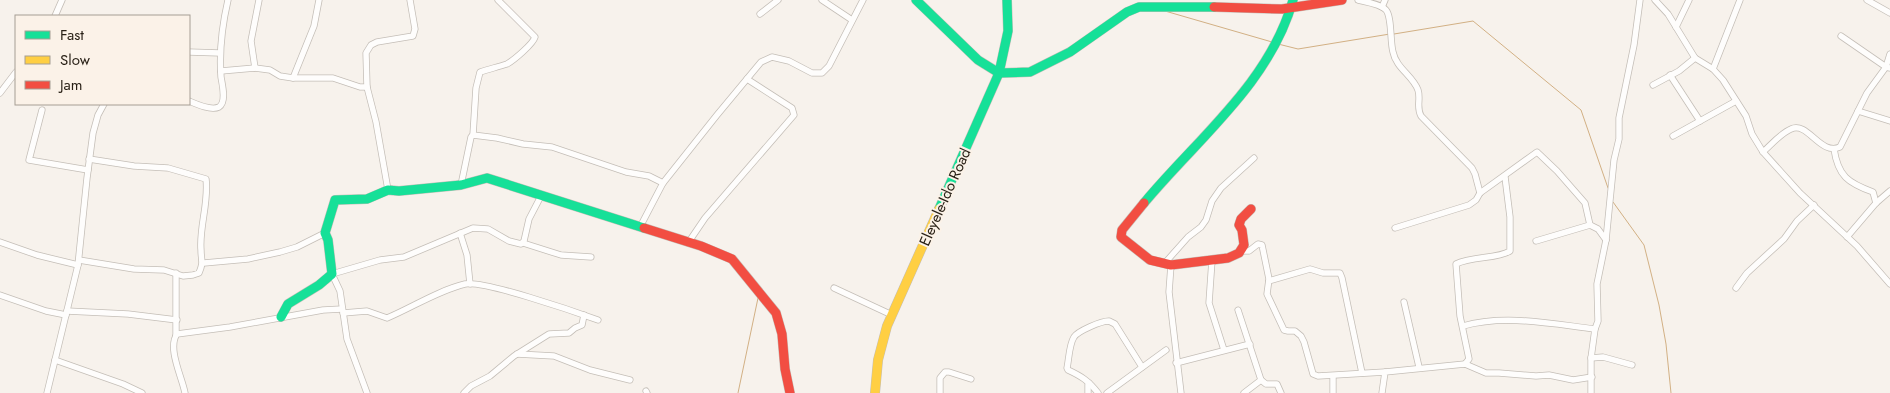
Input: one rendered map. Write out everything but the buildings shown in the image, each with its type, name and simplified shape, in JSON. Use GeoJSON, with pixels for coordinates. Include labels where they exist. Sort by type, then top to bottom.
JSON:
{"type":"FeatureCollection","features":[{"type":"Feature","properties":{"kind":"street"},"geometry":{"type":"LineString","coordinates":[[56,15],[62,0]]}},
{"type":"Feature","properties":{"kind":"street"},"geometry":{"type":"LineString","coordinates":[[190,101],[200,106],[212,108],[218,107],[223,99],[220,53],[228,0]]}},
{"type":"Feature","properties":{"kind":"street"},"geometry":{"type":"LineString","coordinates":[[254,68],[251,41],[258,0]]}},
{"type":"Feature","properties":{"kind":"street"},"geometry":{"type":"LineString","coordinates":[[293,78],[314,26],[319,0]]}},
{"type":"Feature","properties":{"kind":"street"},"geometry":{"type":"LineString","coordinates":[[388,190],[381,146],[367,87],[367,49],[371,45],[385,40],[413,36],[410,0]]}},
{"type":"Feature","properties":{"kind":"street"},"geometry":{"type":"LineString","coordinates":[[461,185],[471,137],[473,136],[476,88],[480,72],[509,63],[534,41],[535,37],[498,0]]}},
{"type":"Feature","properties":{"kind":"street"},"geometry":{"type":"LineString","coordinates":[[760,14],[778,0]]}},
{"type":"Feature","properties":{"kind":"street"},"geometry":{"type":"LineString","coordinates":[[822,0],[852,20]]}},
{"type":"Feature","properties":{"kind":"street"},"geometry":{"type":"LineString","coordinates":[[640,227],[664,183],[761,62],[772,57],[789,61],[812,73],[822,73],[829,66],[863,0]]}},
{"type":"Feature","properties":{"kind":"street"},"geometry":{"type":"LineString","coordinates":[[916,0],[973,57],[1000,72],[1030,72],[1084,44],[1127,12],[1139,7],[1240,7],[1342,0]]}},
{"type":"Feature","properties":{"kind":"street","name":"Eleyele-Ido Road"},"geometry":{"type":"LineString","coordinates":[[875,393],[878,360],[892,315],[1000,72],[1008,31],[1007,0]]}},
{"type":"Feature","properties":{"kind":"street"},"geometry":{"type":"LineString","coordinates":[[1358,0],[1386,10],[1389,17],[1393,55],[1418,90],[1420,116],[1472,168],[1480,194]]}},
{"type":"Feature","properties":{"kind":"street"},"geometry":{"type":"LineString","coordinates":[[1382,7],[1385,0]]}},
{"type":"Feature","properties":{"kind":"street"},"geometry":{"type":"LineString","coordinates":[[1591,393],[1591,358],[1598,321],[1597,284],[1606,240],[1614,160],[1619,139],[1619,118],[1634,45],[1640,0]]}},
{"type":"Feature","properties":{"kind":"street"},"geometry":{"type":"LineString","coordinates":[[1655,0],[1668,14],[1694,58],[1713,69],[1723,80],[1746,116],[1752,134],[1763,152],[1814,206],[1847,237],[1890,284]]}},
{"type":"Feature","properties":{"kind":"street"},"geometry":{"type":"LineString","coordinates":[[1676,27],[1689,0]]}},
{"type":"Feature","properties":{"kind":"street"},"geometry":{"type":"LineString","coordinates":[[1713,69],[1740,0]]}},
{"type":"Feature","properties":{"kind":"street"},"geometry":{"type":"LineString","coordinates":[[1867,0],[1890,13]]}},
{"type":"Feature","properties":{"kind":"street"},"geometry":{"type":"LineString","coordinates":[[1291,4],[1287,22],[1260,70],[1242,95],[1159,185],[1122,230],[1121,237],[1150,260],[1168,265],[1228,258],[1241,251],[1249,250],[1258,244],[1262,245],[1269,281],[1266,290],[1269,298],[1284,330],[1288,332],[1296,331],[1301,336],[1311,373],[1316,376],[1385,372],[1465,364],[1486,373],[1548,375],[1573,380],[1592,377]]}},
{"type":"Feature","properties":{"kind":"street"},"geometry":{"type":"LineString","coordinates":[[1841,36],[1888,67]]}},
{"type":"Feature","properties":{"kind":"street"},"geometry":{"type":"LineString","coordinates":[[190,52],[220,53]]}},
{"type":"Feature","properties":{"kind":"street"},"geometry":{"type":"LineString","coordinates":[[1763,152],[1790,129],[1797,128],[1828,149],[1840,147],[1867,93],[1888,67],[1890,54]]}},
{"type":"Feature","properties":{"kind":"street"},"geometry":{"type":"LineString","coordinates":[[1653,85],[1670,74],[1679,71],[1694,58]]}},
{"type":"Feature","properties":{"kind":"street"},"geometry":{"type":"LineString","coordinates":[[221,71],[254,68],[270,70],[280,76],[332,78],[360,87],[367,87]]}},
{"type":"Feature","properties":{"kind":"street"},"geometry":{"type":"LineString","coordinates":[[0,93],[15,73]]}},
{"type":"Feature","properties":{"kind":"street"},"geometry":{"type":"LineString","coordinates":[[1670,74],[1700,121]]}},
{"type":"Feature","properties":{"kind":"street"},"geometry":{"type":"LineString","coordinates":[[688,243],[706,218],[794,115],[792,108],[747,79]]}},
{"type":"Feature","properties":{"kind":"street"},"geometry":{"type":"LineString","coordinates":[[1673,136],[1736,101]]}},
{"type":"Feature","properties":{"kind":"street"},"geometry":{"type":"LineString","coordinates":[[47,393],[79,263],[89,159],[98,115],[103,105]]}},
{"type":"Feature","properties":{"kind":"street"},"geometry":{"type":"LineString","coordinates":[[42,110],[29,160],[88,170]]}},
{"type":"Feature","properties":{"kind":"street"},"geometry":{"type":"LineString","coordinates":[[1858,111],[1890,121]]}},
{"type":"Feature","properties":{"kind":"street"},"geometry":{"type":"LineString","coordinates":[[473,136],[552,147],[626,172],[649,176],[664,183]]}},
{"type":"Feature","properties":{"kind":"street"},"geometry":{"type":"LineString","coordinates":[[1834,149],[1837,164],[1845,178],[1873,192],[1876,203]]}},
{"type":"Feature","properties":{"kind":"street"},"geometry":{"type":"LineString","coordinates":[[1395,228],[1469,206],[1480,194],[1534,153],[1539,152],[1585,203],[1590,225]]}},
{"type":"Feature","properties":{"kind":"street"},"geometry":{"type":"LineString","coordinates":[[1181,393],[1176,363],[1168,265],[1188,237],[1201,227],[1206,220],[1212,201],[1221,188],[1254,158]]}},
{"type":"Feature","properties":{"kind":"street"},"geometry":{"type":"LineString","coordinates":[[0,242],[37,255],[79,263],[164,270],[183,276],[199,272],[204,263],[201,245],[207,187],[206,180],[168,168],[134,166],[89,159]]}},
{"type":"Feature","properties":{"kind":"street"},"geometry":{"type":"LineString","coordinates":[[1465,364],[1469,359],[1460,316],[1456,264],[1484,256],[1508,253],[1511,248],[1508,195],[1504,177]]}},
{"type":"Feature","properties":{"kind":"street"},"geometry":{"type":"LineString","coordinates":[[368,393],[347,339],[340,291],[332,274],[328,240],[325,233],[335,200],[367,199],[388,190],[399,191],[461,185],[487,178],[640,227],[732,259],[778,318],[790,393]]}},
{"type":"Feature","properties":{"kind":"street"},"geometry":{"type":"LineString","coordinates":[[1847,237],[1876,203],[1890,191]]}},
{"type":"Feature","properties":{"kind":"street"},"geometry":{"type":"LineString","coordinates":[[523,243],[529,219],[541,196]]}},
{"type":"Feature","properties":{"kind":"street"},"geometry":{"type":"LineString","coordinates":[[1736,288],[1747,273],[1784,239],[1797,221],[1814,206]]}},
{"type":"Feature","properties":{"kind":"street"},"geometry":{"type":"LineString","coordinates":[[1241,251],[1244,245],[1240,225],[1241,219],[1251,209]]}},
{"type":"Feature","properties":{"kind":"street"},"geometry":{"type":"LineString","coordinates":[[1536,241],[1590,225],[1598,229],[1606,240]]}},
{"type":"Feature","properties":{"kind":"street"},"geometry":{"type":"LineString","coordinates":[[281,317],[288,304],[319,286],[332,274],[380,260],[404,257],[448,240],[460,232],[478,227],[488,229],[509,241],[519,244],[523,243],[561,255],[591,257]]}},
{"type":"Feature","properties":{"kind":"street"},"geometry":{"type":"LineString","coordinates":[[460,232],[467,255],[470,284]]}},
{"type":"Feature","properties":{"kind":"street"},"geometry":{"type":"LineString","coordinates":[[204,263],[248,259],[280,252],[296,247],[325,233]]}},
{"type":"Feature","properties":{"kind":"street"},"geometry":{"type":"LineString","coordinates":[[1212,260],[1209,303],[1224,350]]}},
{"type":"Feature","properties":{"kind":"street"},"geometry":{"type":"LineString","coordinates":[[1269,281],[1310,269],[1340,273],[1362,373]]}},
{"type":"Feature","properties":{"kind":"street"},"geometry":{"type":"LineString","coordinates":[[176,273],[177,320],[174,342],[175,358],[185,393]]}},
{"type":"Feature","properties":{"kind":"street"},"geometry":{"type":"LineString","coordinates":[[176,335],[262,322],[281,317],[342,311],[367,311],[387,318],[434,295],[470,284],[520,295],[598,320]]}},
{"type":"Feature","properties":{"kind":"street"},"geometry":{"type":"LineString","coordinates":[[834,288],[892,315]]}},
{"type":"Feature","properties":{"kind":"street"},"geometry":{"type":"LineString","coordinates":[[0,295],[46,311],[160,317],[177,320]]}},
{"type":"Feature","properties":{"kind":"street"},"geometry":{"type":"LineString","coordinates":[[1404,302],[1419,368]]}},
{"type":"Feature","properties":{"kind":"street"},"geometry":{"type":"LineString","coordinates":[[1238,310],[1261,380],[1266,384],[1277,384],[1281,393]]}},
{"type":"Feature","properties":{"kind":"street"},"geometry":{"type":"LineString","coordinates":[[463,393],[471,386],[490,376],[517,354],[549,334],[569,333],[582,325],[584,315]]}},
{"type":"Feature","properties":{"kind":"street"},"geometry":{"type":"LineString","coordinates":[[1098,393],[1090,383],[1078,374],[1070,372],[1067,368],[1072,342],[1078,333],[1106,320],[1115,324],[1142,368]]}},
{"type":"Feature","properties":{"kind":"street"},"geometry":{"type":"LineString","coordinates":[[1463,326],[1479,321],[1521,321],[1595,329]]}},
{"type":"Feature","properties":{"kind":"street"},"geometry":{"type":"LineString","coordinates":[[1176,363],[1250,344]]}},
{"type":"Feature","properties":{"kind":"street"},"geometry":{"type":"LineString","coordinates":[[1107,393],[1166,350]]}},
{"type":"Feature","properties":{"kind":"street"},"geometry":{"type":"LineString","coordinates":[[517,354],[554,356],[590,370],[630,380]]}},
{"type":"Feature","properties":{"kind":"street"},"geometry":{"type":"LineString","coordinates":[[1591,358],[1603,357],[1632,365]]}},
{"type":"Feature","properties":{"kind":"street"},"geometry":{"type":"LineString","coordinates":[[55,360],[123,384],[142,393]]}},
{"type":"Feature","properties":{"kind":"street"},"geometry":{"type":"LineString","coordinates":[[940,393],[940,378],[945,372],[971,379]]}},
{"type":"Feature","properties":{"kind":"street"},"geometry":{"type":"LineString","coordinates":[[1382,393],[1385,372]]}},
{"type":"Feature","properties":{"kind":"street"},"geometry":{"type":"LineString","coordinates":[[1333,376],[1333,393]]}},
{"type":"Feature","properties":{"kind":"street"},"geometry":{"type":"LineString","coordinates":[[1244,393],[1261,380]]}},
{"type":"Feature","properties":{"kind":"street"},"geometry":{"type":"LineString","coordinates":[[1088,393],[1088,385],[1090,383]]}},
{"type":"Feature","properties":{"kind":"waterway"},"geometry":{"type":"LineString","coordinates":[[1165,11],[1272,42]]}},
{"type":"Feature","properties":{"kind":"waterway"},"geometry":{"type":"LineString","coordinates":[[1394,34],[1473,21],[1581,110],[1608,188]]}},
{"type":"Feature","properties":{"kind":"waterway"},"geometry":{"type":"LineString","coordinates":[[1278,44],[1298,49],[1390,34]]}},
{"type":"Feature","properties":{"kind":"waterway"},"geometry":{"type":"LineString","coordinates":[[1613,202],[1644,245],[1659,305],[1666,344],[1671,393]]}},
{"type":"Feature","properties":{"kind":"waterway"},"geometry":{"type":"LineString","coordinates":[[738,393],[758,298]]}},
{"type":"Feature","properties":{"kind":"traffic: fast"},"geometry":{"type":"LineString","coordinates":[[916,0],[978,60],[999,73],[1030,72],[1070,52],[1127,12],[1139,7],[1214,7]]}},
{"type":"Feature","properties":{"kind":"traffic: fast"},"geometry":{"type":"LineString","coordinates":[[939,209],[999,73],[1008,31],[1007,0]]}},
{"type":"Feature","properties":{"kind":"traffic: fast"},"geometry":{"type":"LineString","coordinates":[[1144,203],[1230,109],[1250,84],[1282,30],[1293,0]]}},
{"type":"Feature","properties":{"kind":"traffic: fast"},"geometry":{"type":"LineString","coordinates":[[281,317],[288,304],[319,285],[332,274],[328,240],[325,233],[335,200],[367,199],[388,190],[399,191],[461,185],[487,178],[644,228]]}},
{"type":"Feature","properties":{"kind":"traffic: slow"},"geometry":{"type":"LineString","coordinates":[[875,393],[878,360],[887,326],[939,209]]}},
{"type":"Feature","properties":{"kind":"traffic: jam"},"geometry":{"type":"LineString","coordinates":[[1214,7],[1282,9],[1342,0]]}},
{"type":"Feature","properties":{"kind":"traffic: jam"},"geometry":{"type":"LineString","coordinates":[[1144,203],[1122,230],[1121,237],[1150,260],[1171,265],[1228,258],[1239,253],[1244,245],[1242,230],[1239,225],[1241,219],[1251,209]]}},
{"type":"Feature","properties":{"kind":"traffic: jam"},"geometry":{"type":"LineString","coordinates":[[644,228],[701,246],[732,259],[776,313],[782,334],[785,369],[790,393]]}}]}
